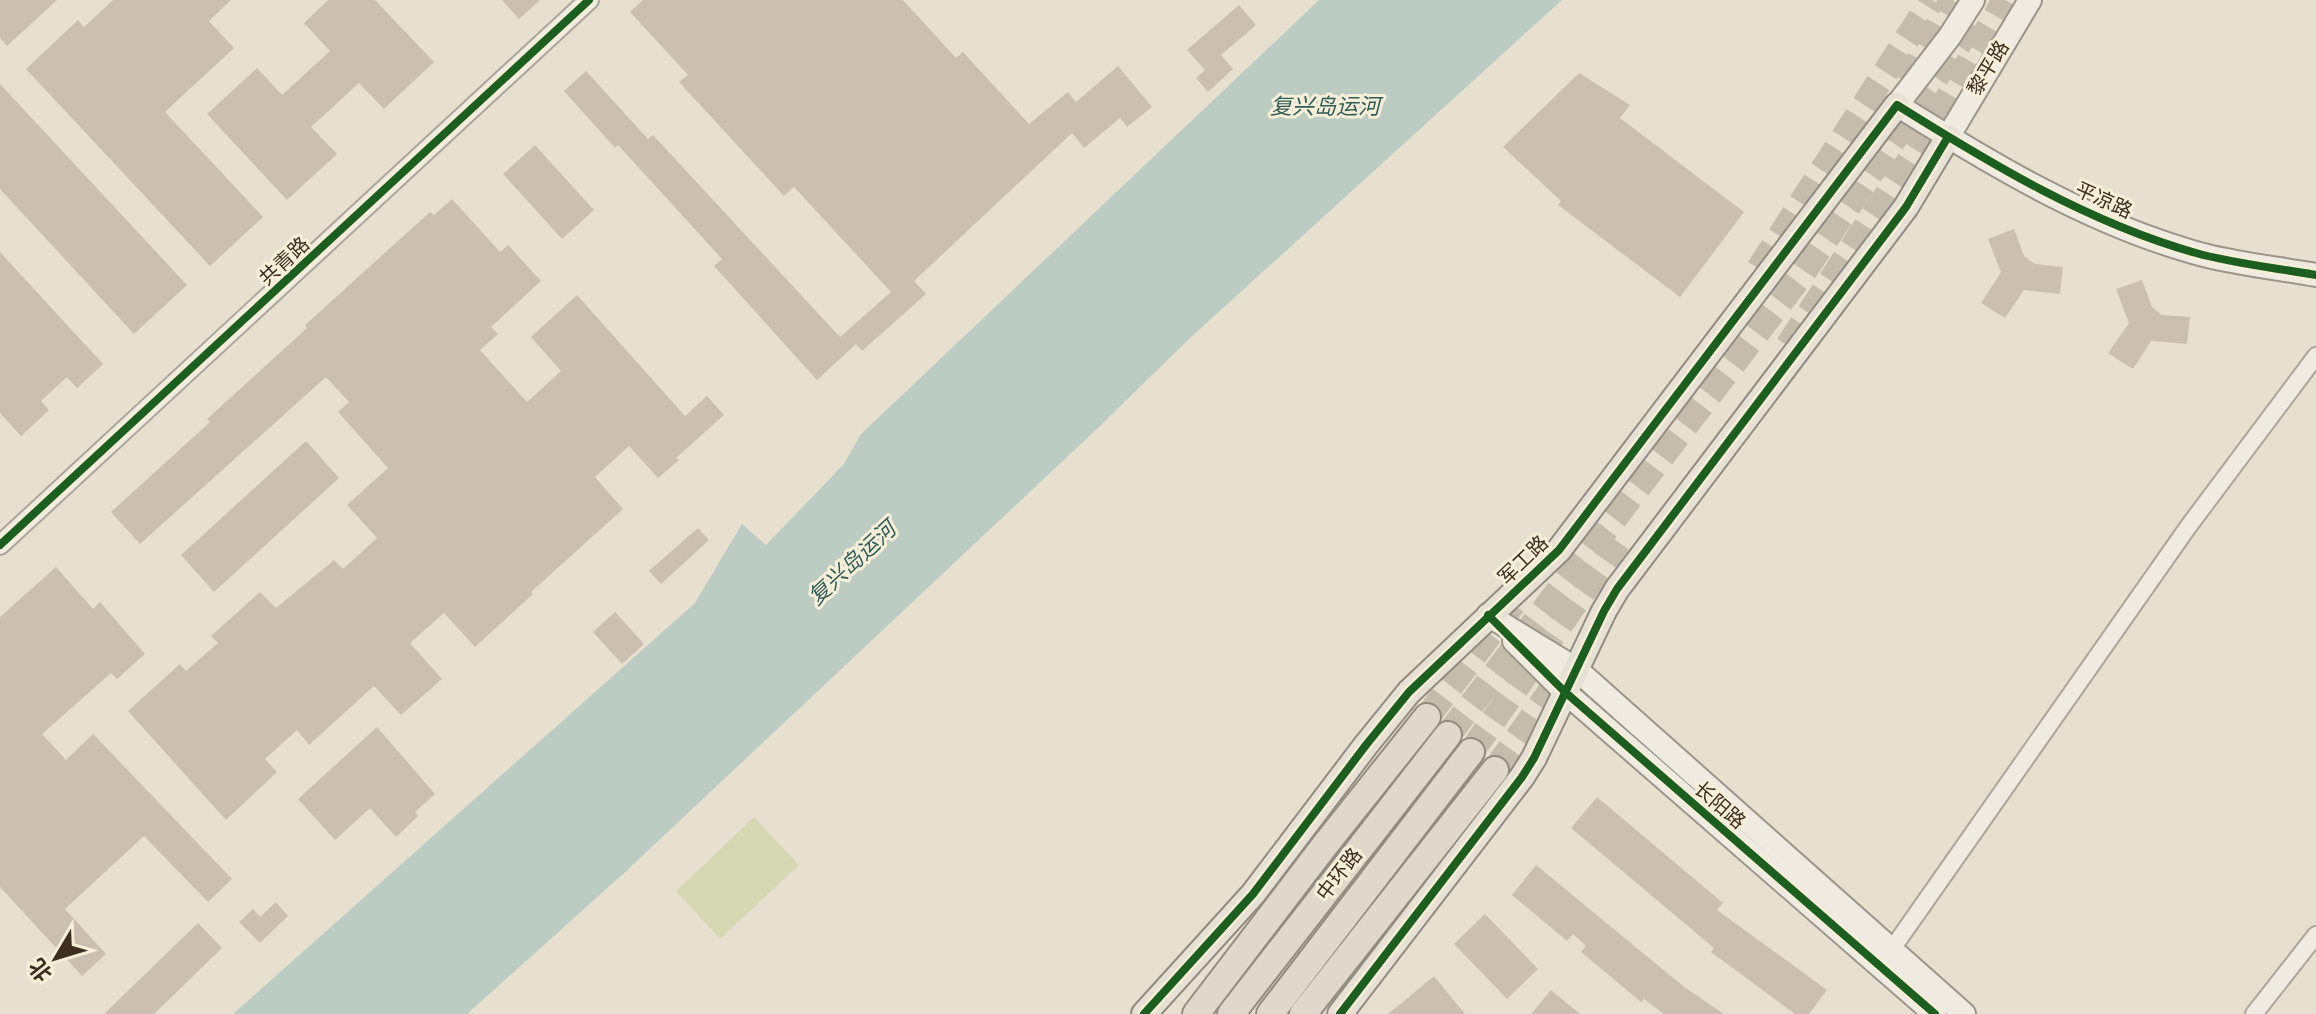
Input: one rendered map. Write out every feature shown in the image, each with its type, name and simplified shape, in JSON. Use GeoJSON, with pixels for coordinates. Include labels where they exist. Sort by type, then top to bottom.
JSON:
{"type":"FeatureCollection","features":[{"type":"Feature","properties":{"kind":"highway"},"geometry":{"type":"LineString","coordinates":[[1200,1008],[1427,717]]}},
{"type":"Feature","properties":{"kind":"highway","name":"中环路"},"geometry":{"type":"LineString","coordinates":[[1231,1014],[1448,735]]}},
{"type":"Feature","properties":{"kind":"highway","name":"中环路"},"geometry":{"type":"LineString","coordinates":[[1270,1014],[1471,752]]}},
{"type":"Feature","properties":{"kind":"highway"},"geometry":{"type":"LineString","coordinates":[[1303,1014],[1495,770]]}},
{"type":"Feature","properties":{"kind":"main road"},"geometry":{"type":"LineString","coordinates":[[1897,105],[1950,36],[1973,0]]}},
{"type":"Feature","properties":{"kind":"main road","name":"黎平路"},"geometry":{"type":"LineString","coordinates":[[1948,137],[2030,0]]}},
{"type":"Feature","properties":{"kind":"main road","name":"平凉路"},"geometry":{"type":"LineString","coordinates":[[1897,105],[1995,166],[2091,214],[2157,241],[2200,254],[2316,275]]}},
{"type":"Feature","properties":{"kind":"main road","name":"军工路"},"geometry":{"type":"LineString","coordinates":[[1144,1014],[1253,894],[1409,692],[1559,550],[1897,105]]}},
{"type":"Feature","properties":{"kind":"main road"},"geometry":{"type":"LineString","coordinates":[[1340,1014],[1522,777],[1617,589],[1906,207],[1948,137]]}},
{"type":"Feature","properties":{"kind":"main road","name":"长阳路"},"geometry":{"type":"LineString","coordinates":[[1488,615],[1576,669],[1964,1014]]}},
{"type":"Feature","properties":{"kind":"main road","name":"长阳路"},"geometry":{"type":"LineString","coordinates":[[1488,615],[1565,692],[1935,1014]]}},
{"type":"Feature","properties":{"kind":"street","name":"共青路"},"geometry":{"type":"LineString","coordinates":[[0,545],[589,0]]}},
{"type":"Feature","properties":{"kind":"street"},"geometry":{"type":"LineString","coordinates":[[1892,949],[2188,527],[2316,356]]}},
{"type":"Feature","properties":{"kind":"street"},"geometry":{"type":"LineString","coordinates":[[2254,1014],[2316,935]]}},
{"type":"Feature","properties":{"kind":"green space"},"geometry":{"type":"Polygon","coordinates":[[[754,817],[799,865],[720,939],[676,891],[754,817]]]}},
{"type":"Feature","properties":{"kind":"water","name":"复兴岛运河"},"geometry":{"type":"Polygon","coordinates":[[[1319,0],[1562,0],[1189,339],[623,874],[467,1014],[233,1014],[695,603],[742,524],[766,545],[844,464],[861,434],[1319,0]]]}},
{"type":"Feature","properties":{"kind":"building"},"geometry":{"type":"Polygon","coordinates":[[[0,0],[57,0],[7,46],[0,38],[0,0]]]}},
{"type":"Feature","properties":{"kind":"building"},"geometry":{"type":"Polygon","coordinates":[[[113,0],[231,0],[209,21],[234,48],[165,112],[263,217],[210,266],[26,69],[78,20],[84,27],[113,0]]]}},
{"type":"Feature","properties":{"kind":"building"},"geometry":{"type":"Polygon","coordinates":[[[328,0],[375,0],[434,62],[384,109],[359,83],[311,127],[337,154],[287,200],[207,114],[257,68],[282,95],[330,51],[304,23],[328,0]]]}},
{"type":"Feature","properties":{"kind":"building"},"geometry":{"type":"Polygon","coordinates":[[[502,0],[540,0],[519,19],[502,0]]]}},
{"type":"Feature","properties":{"kind":"building"},"geometry":{"type":"Polygon","coordinates":[[[643,0],[903,0],[956,58],[963,52],[1029,124],[1068,92],[1076,102],[1118,66],[1152,107],[1127,127],[1120,118],[1084,148],[1072,133],[914,281],[926,294],[862,351],[856,344],[817,380],[714,266],[722,259],[564,91],[586,71],[648,139],[653,135],[840,337],[891,292],[794,187],[784,196],[679,82],[688,75],[630,12],[643,0]]]}},
{"type":"Feature","properties":{"kind":"building"},"geometry":{"type":"Polygon","coordinates":[[[1239,5],[1256,25],[1221,55],[1233,69],[1208,92],[1196,78],[1205,70],[1187,50],[1239,5]]]}},
{"type":"Feature","properties":{"kind":"building"},"geometry":{"type":"Polygon","coordinates":[[[1579,73],[1630,105],[1620,118],[1744,212],[1680,297],[1558,205],[1561,201],[1503,147],[1579,73]]]}},
{"type":"Feature","properties":{"kind":"building"},"geometry":{"type":"Polygon","coordinates":[[[0,84],[187,285],[134,334],[0,189],[0,84]]]}},
{"type":"Feature","properties":{"kind":"building"},"geometry":{"type":"Polygon","coordinates":[[[535,145],[594,210],[562,239],[503,174],[535,145]]]}},
{"type":"Feature","properties":{"kind":"building"},"geometry":{"type":"Polygon","coordinates":[[[452,199],[500,252],[508,245],[541,281],[491,327],[498,334],[480,350],[527,402],[561,371],[531,337],[577,295],[685,416],[707,396],[724,415],[658,478],[629,446],[595,477],[623,509],[475,647],[444,613],[410,643],[442,679],[401,715],[374,686],[309,745],[297,730],[265,759],[277,772],[226,820],[128,711],[180,664],[186,671],[218,643],[211,636],[260,592],[276,608],[334,560],[343,569],[377,538],[347,505],[388,468],[338,412],[349,402],[326,377],[140,544],[111,512],[210,422],[207,419],[307,328],[305,325],[430,212],[434,215],[452,199]]]}},
{"type":"Feature","properties":{"kind":"building"},"geometry":{"type":"Polygon","coordinates":[[[2014,229],[2024,256],[2035,264],[2063,267],[2060,294],[2024,290],[2005,318],[1981,303],[2001,272],[1988,239],[2014,229]]]}},
{"type":"Feature","properties":{"kind":"building"},"geometry":{"type":"Polygon","coordinates":[[[0,252],[103,364],[77,388],[67,377],[41,401],[49,410],[21,436],[0,413],[0,252]]]}},
{"type":"Feature","properties":{"kind":"building"},"geometry":{"type":"Polygon","coordinates":[[[2142,280],[2152,307],[2162,315],[2190,317],[2187,344],[2151,341],[2133,369],[2108,353],[2129,323],[2116,289],[2142,280]]]}},
{"type":"Feature","properties":{"kind":"building"},"geometry":{"type":"Polygon","coordinates":[[[306,441],[339,478],[214,592],[181,555],[306,441]]]}},
{"type":"Feature","properties":{"kind":"building"},"geometry":{"type":"Polygon","coordinates":[[[698,528],[709,540],[661,584],[649,571],[698,528]]]}},
{"type":"Feature","properties":{"kind":"building"},"geometry":{"type":"Polygon","coordinates":[[[56,567],[93,609],[100,602],[145,654],[117,679],[111,673],[42,734],[66,760],[93,734],[232,879],[208,902],[144,836],[65,909],[106,954],[82,976],[0,887],[0,617],[56,567]]]}},
{"type":"Feature","properties":{"kind":"building"},"geometry":{"type":"Polygon","coordinates":[[[615,612],[644,644],[622,664],[593,632],[615,612]]]}},
{"type":"Feature","properties":{"kind":"building"},"geometry":{"type":"Polygon","coordinates":[[[377,727],[435,794],[415,812],[418,816],[396,837],[370,808],[335,840],[298,799],[377,727]]]}},
{"type":"Feature","properties":{"kind":"building"},"geometry":{"type":"Polygon","coordinates":[[[1597,797],[1723,903],[1717,910],[1827,990],[1809,1014],[1795,1014],[1711,952],[1714,948],[1571,828],[1597,797]]]}},
{"type":"Feature","properties":{"kind":"building"},"geometry":{"type":"Polygon","coordinates":[[[1536,865],[1683,986],[1724,1014],[1664,1014],[1644,999],[1641,1002],[1581,952],[1586,946],[1573,934],[1567,941],[1512,895],[1536,865]]]}},
{"type":"Feature","properties":{"kind":"building"},"geometry":{"type":"Polygon","coordinates":[[[276,902],[288,916],[260,943],[239,922],[253,909],[260,917],[276,902]]]}},
{"type":"Feature","properties":{"kind":"building"},"geometry":{"type":"Polygon","coordinates":[[[1485,914],[1538,969],[1507,999],[1454,944],[1485,914]]]}},
{"type":"Feature","properties":{"kind":"building"},"geometry":{"type":"Polygon","coordinates":[[[198,923],[222,948],[154,1014],[104,1014],[198,923]]]}},
{"type":"Feature","properties":{"kind":"building"},"geometry":{"type":"Polygon","coordinates":[[[1434,976],[1465,1014],[1388,1014],[1409,997],[1434,976]]]}},
{"type":"Feature","properties":{"kind":"building"},"geometry":{"type":"Polygon","coordinates":[[[1551,990],[1580,1014],[1531,1014],[1551,990]]]}},
{"type":"Feature","properties":{"kind":"tunnel"},"geometry":{"type":"LineString","coordinates":[[1759,269],[1932,0]]}},
{"type":"Feature","properties":{"kind":"tunnel"},"geometry":{"type":"LineString","coordinates":[[1907,82],[1952,0]]}},
{"type":"Feature","properties":{"kind":"tunnel"},"geometry":{"type":"LineString","coordinates":[[1788,346],[1929,131],[2005,0]]}},
{"type":"Feature","properties":{"kind":"tunnel"},"geometry":{"type":"LineString","coordinates":[[1448,735],[1802,274],[1973,23]]}},
{"type":"Feature","properties":{"kind":"tunnel"},"geometry":{"type":"LineString","coordinates":[[1471,752],[1618,542]]}},
{"type":"Feature","properties":{"kind":"tunnel"},"geometry":{"type":"LineString","coordinates":[[1427,717],[1513,604]]}},
{"type":"Feature","properties":{"kind":"tunnel"},"geometry":{"type":"LineString","coordinates":[[1495,770],[1569,665]]}},
{"type":"Feature","properties":{"kind":"cycle path"},"geometry":{"type":"LineString","coordinates":[[0,545],[589,0]]}},
{"type":"Feature","properties":{"kind":"cycle path"},"geometry":{"type":"LineString","coordinates":[[1144,1014],[1253,894],[1409,692],[1559,550],[1897,105],[2005,170],[2117,226],[2211,257],[2316,275]]}},
{"type":"Feature","properties":{"kind":"cycle path"},"geometry":{"type":"LineString","coordinates":[[1340,1014],[1522,777],[1617,589],[1906,207],[1948,137]]}},
{"type":"Feature","properties":{"kind":"cycle path"},"geometry":{"type":"LineString","coordinates":[[1488,615],[1565,692],[1935,1014]]}}]}
